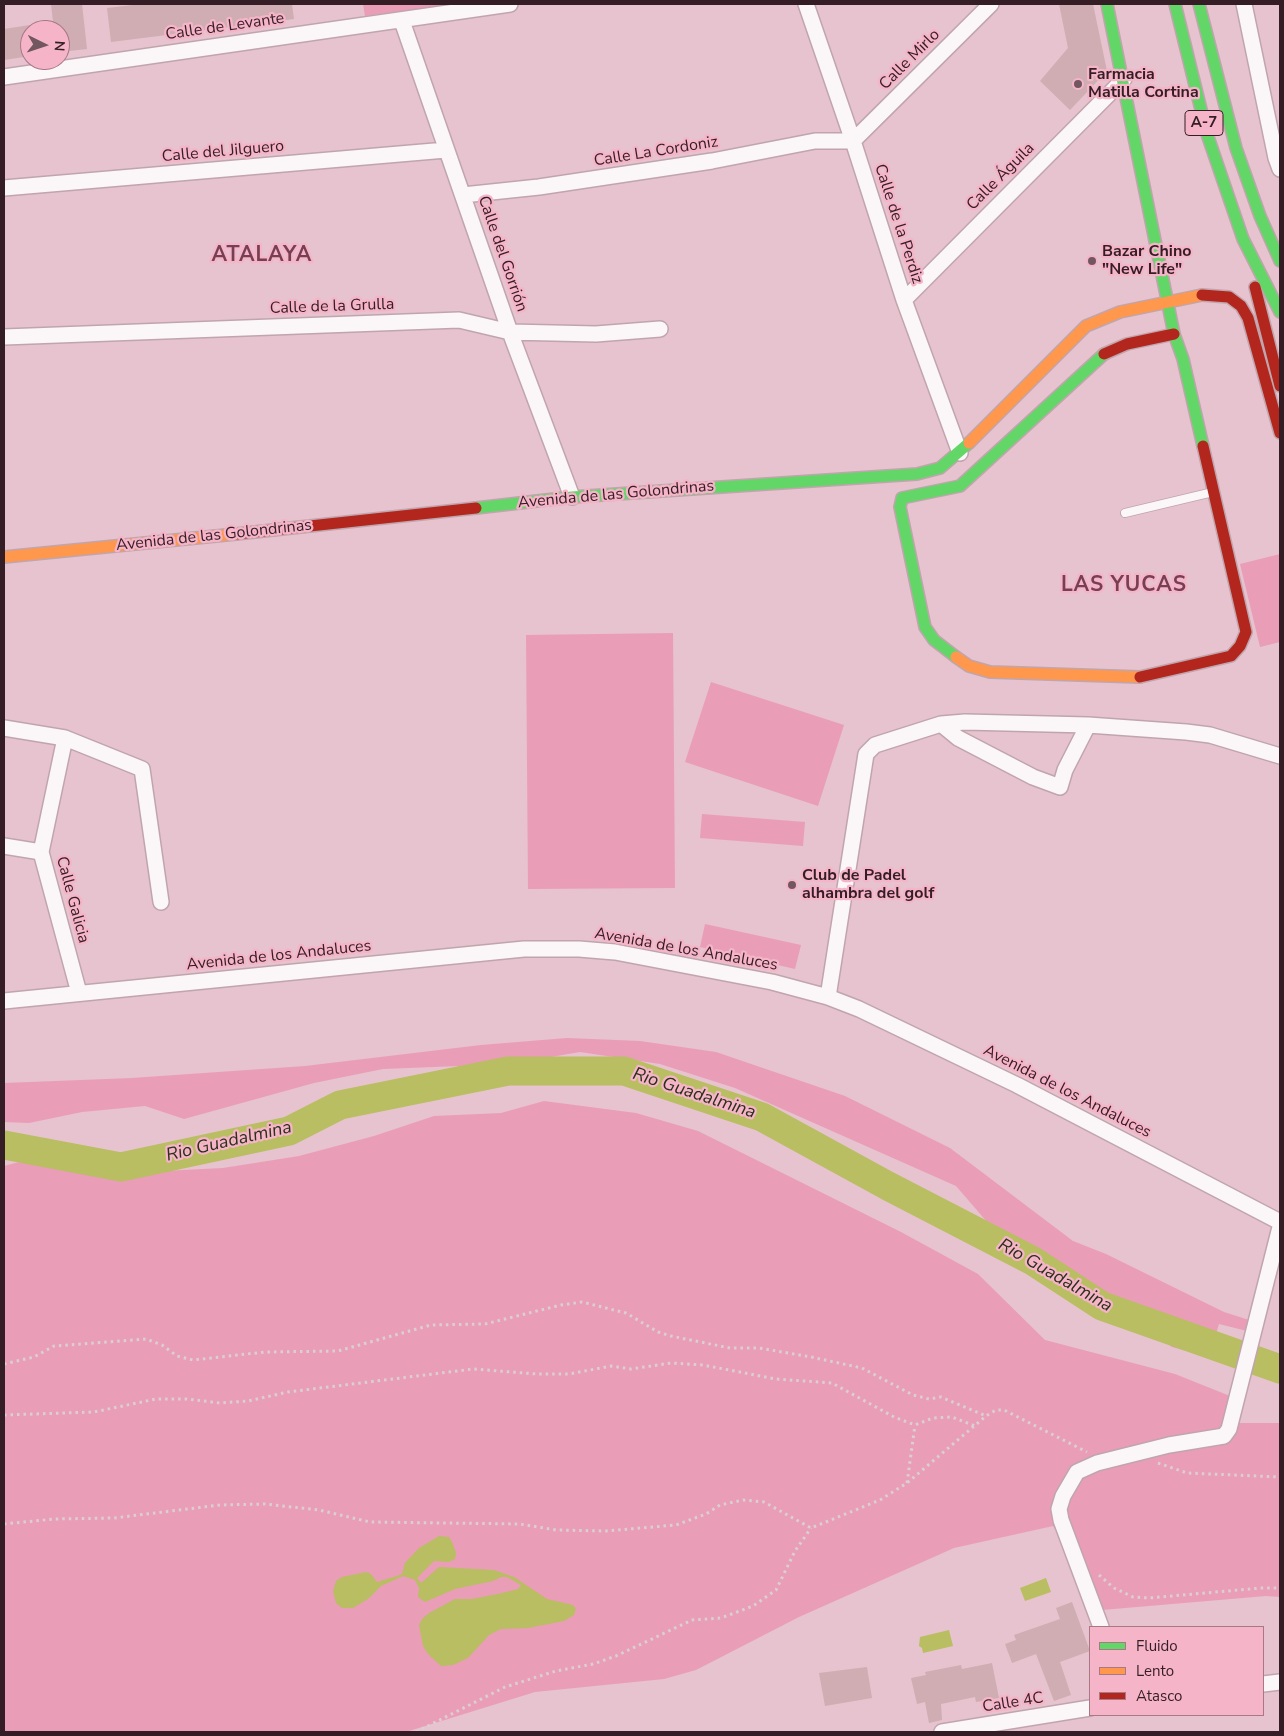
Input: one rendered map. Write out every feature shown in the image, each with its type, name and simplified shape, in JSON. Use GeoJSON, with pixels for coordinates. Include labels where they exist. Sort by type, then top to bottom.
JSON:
{"type":"FeatureCollection","features":[{"type":"Feature","properties":{"kind":"main road"},"geometry":{"type":"LineString","coordinates":[[1107,4],[1124,79],[1174,334],[1183,359],[1246,632],[1240,646],[1231,656],[1139,677],[990,672],[969,666],[934,640],[925,627],[900,507],[902,498],[960,486],[1095,361],[1108,352],[1127,344],[1174,334]]}},
{"type":"Feature","properties":{"kind":"main road","name":"A-7"},"geometry":{"type":"LineString","coordinates":[[1174,4],[1207,134],[1243,239],[1280,312]]}},
{"type":"Feature","properties":{"kind":"main road","name":"A-7"},"geometry":{"type":"LineString","coordinates":[[1198,4],[1236,148],[1260,216],[1280,261]]}},
{"type":"Feature","properties":{"kind":"main road"},"geometry":{"type":"LineString","coordinates":[[1232,80],[1236,148]]}},
{"type":"Feature","properties":{"kind":"main road"},"geometry":{"type":"LineString","coordinates":[[1243,239],[1280,386]]}},
{"type":"Feature","properties":{"kind":"main road","name":"Avenida de las Golondrinas"},"geometry":{"type":"LineString","coordinates":[[4,557],[157,543],[572,497],[916,474],[940,468],[960,453],[1064,346],[1086,326],[1120,312],[1214,294],[1229,297],[1241,306],[1248,318],[1280,432]]}},
{"type":"Feature","properties":{"kind":"street","name":"Calle de Levante"},"geometry":{"type":"LineString","coordinates":[[4,77],[510,4]]}},
{"type":"Feature","properties":{"kind":"street","name":"Calle de la Perdiz"},"geometry":{"type":"LineString","coordinates":[[806,4],[853,141],[904,300],[960,453]]}},
{"type":"Feature","properties":{"kind":"street","name":"Calle Mirlo"},"geometry":{"type":"LineString","coordinates":[[853,141],[991,4]]}},
{"type":"Feature","properties":{"kind":"street"},"geometry":{"type":"LineString","coordinates":[[1244,4],[1276,158],[1280,169]]}},
{"type":"Feature","properties":{"kind":"street","name":"Calle del Gorrión"},"geometry":{"type":"LineString","coordinates":[[402,20],[510,332],[572,497]]}},
{"type":"Feature","properties":{"kind":"street","name":"Calle Águila"},"geometry":{"type":"LineString","coordinates":[[904,300],[1124,79]]}},
{"type":"Feature","properties":{"kind":"street","name":"Calle La Cordoniz"},"geometry":{"type":"LineString","coordinates":[[463,195],[539,187],[712,162],[815,141],[853,141]]}},
{"type":"Feature","properties":{"kind":"street","name":"Calle del Jilguero"},"geometry":{"type":"LineString","coordinates":[[4,188],[446,150]]}},
{"type":"Feature","properties":{"kind":"street","name":"Calle de la Grulla"},"geometry":{"type":"LineString","coordinates":[[4,337],[459,320],[510,332],[596,334],[660,330]]}},
{"type":"Feature","properties":{"kind":"street"},"geometry":{"type":"LineString","coordinates":[[828,996],[866,754],[875,745],[941,724],[965,722],[1088,725],[1210,735],[1280,756]]}},
{"type":"Feature","properties":{"kind":"street"},"geometry":{"type":"LineString","coordinates":[[941,724],[958,738],[1041,780],[1060,787],[1065,770],[1088,725]]}},
{"type":"Feature","properties":{"kind":"street"},"geometry":{"type":"LineString","coordinates":[[4,728],[65,738],[142,769],[161,902]]}},
{"type":"Feature","properties":{"kind":"street"},"geometry":{"type":"LineString","coordinates":[[41,852],[65,738]]}},
{"type":"Feature","properties":{"kind":"street","name":"Calle Galicia"},"geometry":{"type":"LineString","coordinates":[[4,846],[41,852],[79,994]]}},
{"type":"Feature","properties":{"kind":"street","name":"Avenida de los Andaluces"},"geometry":{"type":"LineString","coordinates":[[4,1001],[524,949],[579,949],[615,952],[772,982],[828,996],[859,1008],[1017,1086],[1280,1222]]}},
{"type":"Feature","properties":{"kind":"street"},"geometry":{"type":"LineString","coordinates":[[1101,1626],[1059,1509],[1063,1496],[1077,1472],[1097,1463],[1169,1444],[1224,1436],[1229,1429],[1280,1227]]}},
{"type":"Feature","properties":{"kind":"street"},"geometry":{"type":"LineString","coordinates":[[1264,1684],[1280,1682]]}},
{"type":"Feature","properties":{"kind":"street","name":"Calle 4C"},"geometry":{"type":"LineString","coordinates":[[942,1732],[1089,1708]]}},
{"type":"Feature","properties":{"kind":"lane"},"geometry":{"type":"LineString","coordinates":[[1125,513],[1213,492]]}},
{"type":"Feature","properties":{"kind":"path"},"geometry":{"type":"LineString","coordinates":[[4,1364],[34,1358],[54,1346],[146,1339],[162,1345],[177,1356],[193,1360],[265,1352],[338,1351],[431,1324],[485,1324],[561,1305],[582,1302],[626,1313],[658,1332],[671,1336],[730,1348],[759,1348],[862,1368],[912,1396],[941,1398],[986,1416]]}},
{"type":"Feature","properties":{"kind":"path"},"geometry":{"type":"LineString","coordinates":[[4,1415],[94,1412],[156,1399],[187,1398],[220,1403],[248,1401],[288,1392],[473,1369],[537,1374],[569,1374],[603,1367],[631,1369],[671,1363],[703,1366],[776,1379],[832,1384],[894,1417],[915,1425],[933,1418],[952,1417],[975,1426]]}},
{"type":"Feature","properties":{"kind":"path"},"geometry":{"type":"LineString","coordinates":[[416,1732],[504,1687],[556,1671],[593,1664],[616,1656],[692,1620],[721,1618],[753,1606],[776,1590],[795,1551],[811,1528],[880,1500],[907,1483],[986,1416],[996,1410],[1004,1410],[1088,1452],[1097,1463]]}},
{"type":"Feature","properties":{"kind":"path"},"geometry":{"type":"LineString","coordinates":[[907,1483],[915,1425]]}},
{"type":"Feature","properties":{"kind":"path"},"geometry":{"type":"LineString","coordinates":[[1156,1462],[1187,1473],[1280,1477]]}},
{"type":"Feature","properties":{"kind":"path"},"geometry":{"type":"LineString","coordinates":[[4,1524],[54,1519],[114,1518],[220,1505],[266,1504],[319,1510],[370,1522],[520,1524],[556,1530],[606,1531],[676,1525],[706,1514],[720,1505],[743,1500],[764,1502],[811,1528]]}},
{"type":"Feature","properties":{"kind":"path"},"geometry":{"type":"LineString","coordinates":[[1098,1573],[1102,1580],[1133,1597],[1149,1598],[1260,1588],[1280,1588]]}},
{"type":"Feature","properties":{"kind":"shaded area"},"geometry":{"type":"Polygon","coordinates":[[[363,4],[447,4],[447,5],[365,16],[363,4]]]}},
{"type":"Feature","properties":{"kind":"shaded area"},"geometry":{"type":"Polygon","coordinates":[[[1280,554],[1280,642],[1260,647],[1240,564],[1280,554]]]}},
{"type":"Feature","properties":{"kind":"shaded area"},"geometry":{"type":"Polygon","coordinates":[[[673,633],[675,888],[528,889],[526,635],[673,633]]]}},
{"type":"Feature","properties":{"kind":"shaded area"},"geometry":{"type":"Polygon","coordinates":[[[711,682],[844,725],[818,806],[685,762],[711,682]]]}},
{"type":"Feature","properties":{"kind":"shaded area"},"geometry":{"type":"Polygon","coordinates":[[[702,814],[805,822],[803,846],[700,838],[702,814]]]}},
{"type":"Feature","properties":{"kind":"shaded area"},"geometry":{"type":"Polygon","coordinates":[[[705,924],[801,945],[795,969],[700,947],[705,924]]]}},
{"type":"Feature","properties":{"kind":"shaded area"},"geometry":{"type":"Polygon","coordinates":[[[567,1038],[640,1041],[716,1052],[845,1096],[950,1148],[1073,1241],[1106,1254],[1224,1312],[1249,1320],[1247,1331],[1219,1324],[1209,1357],[1172,1347],[1147,1328],[1119,1301],[1053,1278],[1020,1260],[956,1186],[735,1088],[660,1064],[580,1052],[510,1064],[383,1069],[314,1083],[184,1119],[145,1106],[82,1112],[29,1123],[4,1122],[4,1083],[132,1078],[305,1066],[481,1045],[567,1038]]]}},
{"type":"Feature","properties":{"kind":"shaded area"},"geometry":{"type":"Polygon","coordinates":[[[544,1101],[636,1113],[698,1131],[901,1232],[978,1274],[1045,1340],[1175,1374],[1230,1396],[1223,1423],[1280,1423],[1280,1597],[1266,1596],[1102,1610],[1093,1583],[1053,1526],[954,1548],[799,1617],[696,1670],[664,1679],[535,1692],[406,1732],[4,1732],[4,1166],[19,1162],[82,1171],[142,1172],[223,1168],[299,1156],[374,1136],[434,1116],[501,1113],[544,1101]]]}},
{"type":"Feature","properties":{"kind":"shaded area"},"geometry":{"type":"Polygon","coordinates":[[[439,1536],[449,1537],[456,1553],[455,1559],[449,1562],[434,1561],[417,1578],[421,1583],[439,1567],[494,1570],[514,1577],[547,1599],[573,1605],[576,1609],[574,1615],[564,1621],[528,1628],[501,1629],[489,1635],[468,1658],[453,1665],[441,1666],[428,1654],[423,1646],[419,1625],[422,1619],[429,1613],[455,1599],[472,1599],[502,1593],[518,1589],[521,1585],[507,1577],[501,1577],[493,1581],[455,1589],[425,1602],[418,1597],[419,1588],[415,1580],[403,1576],[381,1586],[368,1599],[353,1608],[342,1608],[336,1603],[333,1591],[336,1581],[342,1577],[366,1572],[371,1574],[377,1582],[402,1574],[405,1563],[419,1548],[439,1536]]]}},
{"type":"Feature","properties":{"kind":"shaded area"},"geometry":{"type":"Polygon","coordinates":[[[1046,1578],[1051,1592],[1025,1601],[1020,1588],[1046,1578]]]}},
{"type":"Feature","properties":{"kind":"shaded area"},"geometry":{"type":"Polygon","coordinates":[[[949,1630],[953,1646],[923,1653],[922,1648],[919,1646],[920,1637],[949,1630]]]}},
{"type":"Feature","properties":{"kind":"building"},"geometry":{"type":"Polygon","coordinates":[[[51,4],[82,4],[87,49],[70,51],[70,20],[53,20],[51,4]]]}},
{"type":"Feature","properties":{"kind":"building"},"geometry":{"type":"Polygon","coordinates":[[[142,4],[292,4],[294,19],[111,42],[107,8],[142,4]]]}},
{"type":"Feature","properties":{"kind":"building"},"geometry":{"type":"Polygon","coordinates":[[[1059,4],[1093,4],[1107,71],[1070,110],[1040,81],[1068,48],[1059,4]]]}},
{"type":"Feature","properties":{"kind":"building"},"geometry":{"type":"Polygon","coordinates":[[[20,27],[20,58],[4,60],[4,29],[20,27]]]}},
{"type":"Feature","properties":{"kind":"building"},"geometry":{"type":"Polygon","coordinates":[[[1072,1602],[1089,1651],[1060,1662],[1071,1695],[1054,1701],[1036,1654],[1012,1663],[1005,1644],[1016,1640],[1014,1635],[1060,1619],[1056,1608],[1072,1602]]]}},
{"type":"Feature","properties":{"kind":"building"},"geometry":{"type":"Polygon","coordinates":[[[992,1663],[999,1698],[976,1702],[975,1697],[941,1704],[942,1720],[929,1723],[925,1702],[917,1704],[911,1678],[926,1675],[925,1672],[961,1665],[962,1669],[992,1663]]]}},
{"type":"Feature","properties":{"kind":"building"},"geometry":{"type":"Polygon","coordinates":[[[867,1667],[872,1698],[825,1706],[819,1673],[867,1667]]]}},
{"type":"Feature","properties":{"kind":"waterway","name":"Rio Guadalmina"},"geometry":{"type":"LineString","coordinates":[[4,1145],[121,1167],[289,1131],[340,1105],[508,1071],[624,1071],[762,1117],[888,1186],[1033,1261],[1102,1306],[1280,1369]]}},
{"type":"Feature","properties":{"kind":"traffic: fast"},"geometry":{"type":"LineString","coordinates":[[1107,4],[1174,334],[1183,359],[1203,446]]}},
{"type":"Feature","properties":{"kind":"traffic: fast"},"geometry":{"type":"LineString","coordinates":[[1175,4],[1207,134],[1243,239],[1280,312]]}},
{"type":"Feature","properties":{"kind":"traffic: fast"},"geometry":{"type":"LineString","coordinates":[[1199,4],[1236,148],[1260,216],[1280,261]]}},
{"type":"Feature","properties":{"kind":"traffic: fast"},"geometry":{"type":"LineString","coordinates":[[956,657],[934,640],[925,627],[900,507],[902,498],[960,486],[1104,354]]}},
{"type":"Feature","properties":{"kind":"traffic: fast"},"geometry":{"type":"LineString","coordinates":[[476,508],[572,497],[917,474],[940,468],[969,443]]}},
{"type":"Feature","properties":{"kind":"traffic: slow"},"geometry":{"type":"LineString","coordinates":[[969,443],[1086,326],[1120,312],[1202,295]]}},
{"type":"Feature","properties":{"kind":"traffic: slow"},"geometry":{"type":"LineString","coordinates":[[4,557],[236,534]]}},
{"type":"Feature","properties":{"kind":"traffic: slow"},"geometry":{"type":"LineString","coordinates":[[956,657],[969,666],[990,672],[1140,677]]}},
{"type":"Feature","properties":{"kind":"traffic: jam"},"geometry":{"type":"LineString","coordinates":[[1255,287],[1280,386]]}},
{"type":"Feature","properties":{"kind":"traffic: jam"},"geometry":{"type":"LineString","coordinates":[[1202,295],[1229,297],[1241,306],[1248,318],[1280,433]]}},
{"type":"Feature","properties":{"kind":"traffic: jam"},"geometry":{"type":"LineString","coordinates":[[1104,354],[1127,344],[1174,334]]}},
{"type":"Feature","properties":{"kind":"traffic: jam"},"geometry":{"type":"LineString","coordinates":[[1140,677],[1231,656],[1240,646],[1246,632],[1203,446]]}},
{"type":"Feature","properties":{"kind":"traffic: jam"},"geometry":{"type":"LineString","coordinates":[[236,534],[476,508]]}},
{"type":"Feature","properties":{"kind":"place","name":"Farmacia Matilla Cortina"},"geometry":{"type":"Point","coordinates":[1078,84]}},
{"type":"Feature","properties":{"kind":"place","name":"Bazar Chino \"New Life\""},"geometry":{"type":"Point","coordinates":[1092,261]}},
{"type":"Feature","properties":{"kind":"place","name":"Club de Padel alhambra del golf"},"geometry":{"type":"Point","coordinates":[792,885]}},
{"type":"Feature","properties":{"kind":"district","name":"ATALAYA"},"geometry":{"type":"Point","coordinates":[262,256]}},
{"type":"Feature","properties":{"kind":"district","name":"LAS YUCAS"},"geometry":{"type":"Point","coordinates":[1124,586]}}]}
